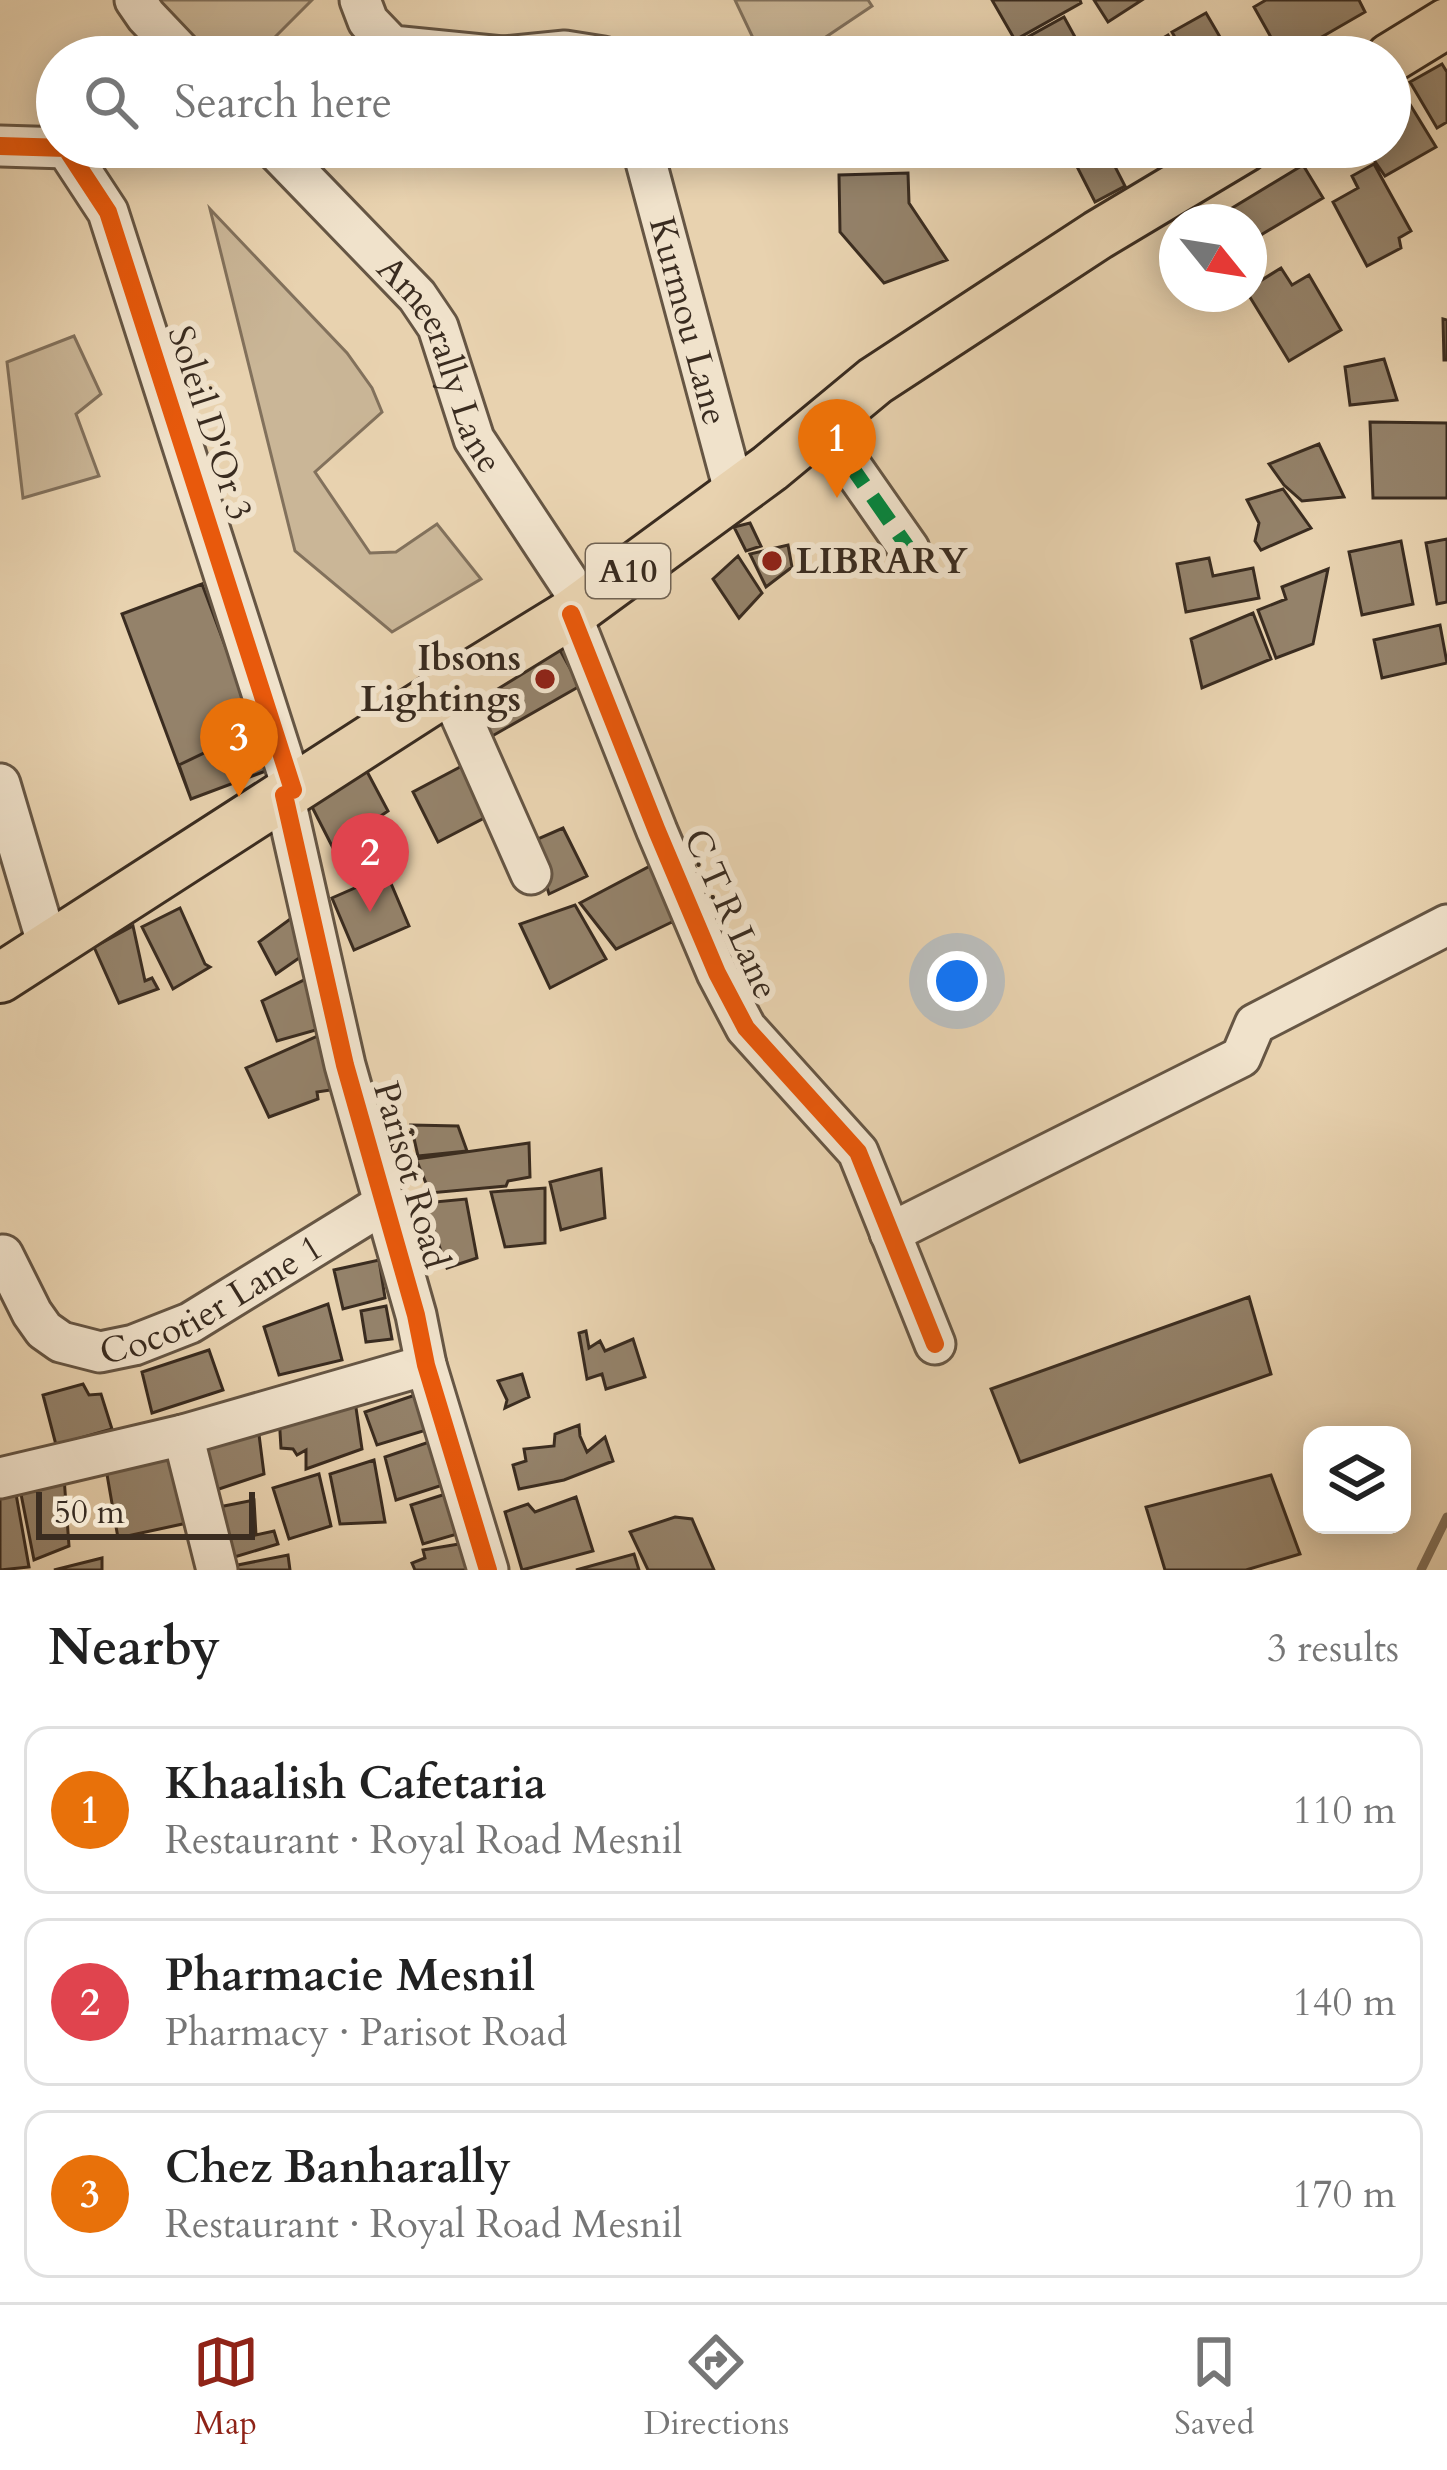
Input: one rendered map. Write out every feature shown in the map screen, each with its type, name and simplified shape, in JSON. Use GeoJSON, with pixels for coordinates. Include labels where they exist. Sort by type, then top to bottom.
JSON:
{"type":"FeatureCollection","features":[{"type":"Feature","properties":{"kind":"main road"},"geometry":{"type":"LineString","coordinates":[[1411,45],[1447,23]]}},
{"type":"Feature","properties":{"kind":"main road","name":"A10"},"geometry":{"type":"LineString","coordinates":[[0,978],[577,609],[735,494],[875,381],[1210,168]]}},
{"type":"Feature","properties":{"kind":"street"},"geometry":{"type":"LineString","coordinates":[[135,0],[165,36]]}},
{"type":"Feature","properties":{"kind":"street"},"geometry":{"type":"LineString","coordinates":[[360,0],[368,22],[382,36]]}},
{"type":"Feature","properties":{"kind":"street","name":"Soleil D'Or 3"},"geometry":{"type":"LineString","coordinates":[[0,146],[36,147]]}},
{"type":"Feature","properties":{"kind":"street","name":"Soleil D'Or 3"},"geometry":{"type":"LineString","coordinates":[[79,168],[108,212],[289,792]]}},
{"type":"Feature","properties":{"kind":"street","name":"Ameerally Lane"},"geometry":{"type":"LineString","coordinates":[[293,168],[428,311],[438,327],[474,439],[577,609]]}},
{"type":"Feature","properties":{"kind":"street","name":"Kurmou Lane"},"geometry":{"type":"LineString","coordinates":[[648,168],[735,494]]}},
{"type":"Feature","properties":{"kind":"street"},"geometry":{"type":"LineString","coordinates":[[821,423],[909,549]]}},
{"type":"Feature","properties":{"kind":"street","name":"C.T.R Lane"},"geometry":{"type":"LineString","coordinates":[[577,609],[657,831],[717,973],[746,1028],[858,1152],[935,1344]]}},
{"type":"Feature","properties":{"kind":"street"},"geometry":{"type":"LineString","coordinates":[[449,689],[530,874]]}},
{"type":"Feature","properties":{"kind":"street"},"geometry":{"type":"LineString","coordinates":[[0,784],[48,946]]}},
{"type":"Feature","properties":{"kind":"street","name":"Parisot Road"},"geometry":{"type":"LineString","coordinates":[[289,792],[346,1065],[426,1365],[488,1570]]}},
{"type":"Feature","properties":{"kind":"street"},"geometry":{"type":"LineString","coordinates":[[890,1233],[1241,1057],[1255,1024],[1447,925]]}},
{"type":"Feature","properties":{"kind":"street","name":"Cocotier Lane 1"},"geometry":{"type":"LineString","coordinates":[[3,1255],[44,1330],[61,1342],[100,1352],[134,1345],[190,1323],[385,1203]]}},
{"type":"Feature","properties":{"kind":"street"},"geometry":{"type":"LineString","coordinates":[[0,1478],[183,1435],[426,1365]]}},
{"type":"Feature","properties":{"kind":"street"},"geometry":{"type":"LineString","coordinates":[[183,1435],[217,1570]]}},
{"type":"Feature","properties":{"kind":"shaded area"},"geometry":{"type":"Polygon","coordinates":[[[158,0],[312,0],[276,36],[191,36],[158,0]]]}},
{"type":"Feature","properties":{"kind":"shaded area"},"geometry":{"type":"Polygon","coordinates":[[[735,0],[868,0],[872,6],[827,36],[752,36],[735,0]]]}},
{"type":"Feature","properties":{"kind":"shaded area"},"geometry":{"type":"Polygon","coordinates":[[[210,209],[347,353],[372,388],[382,412],[315,472],[370,553],[396,552],[437,524],[481,579],[392,632],[295,551],[210,209]]]}},
{"type":"Feature","properties":{"kind":"shaded area"},"geometry":{"type":"Polygon","coordinates":[[[74,336],[101,394],[76,414],[99,476],[23,498],[7,362],[74,336]]]}},
{"type":"Feature","properties":{"kind":"building"},"geometry":{"type":"Polygon","coordinates":[[[992,0],[1080,0],[1022,36],[1013,36],[992,0]]]}},
{"type":"Feature","properties":{"kind":"building"},"geometry":{"type":"Polygon","coordinates":[[[1094,0],[1142,0],[1108,22],[1094,0]]]}},
{"type":"Feature","properties":{"kind":"building"},"geometry":{"type":"Polygon","coordinates":[[[1266,0],[1359,0],[1365,12],[1323,36],[1270,36],[1254,7],[1266,0]]]}},
{"type":"Feature","properties":{"kind":"building"},"geometry":{"type":"Polygon","coordinates":[[[1206,13],[1219,36],[1174,36],[1172,32],[1206,13]]]}},
{"type":"Feature","properties":{"kind":"building"},"geometry":{"type":"Polygon","coordinates":[[[1064,17],[1074,36],[1030,36],[1064,17]]]}},
{"type":"Feature","properties":{"kind":"building"},"geometry":{"type":"Polygon","coordinates":[[[1442,64],[1447,72],[1447,122],[1437,128],[1411,81],[1442,64]]]}},
{"type":"Feature","properties":{"kind":"building"},"geometry":{"type":"Polygon","coordinates":[[[1411,106],[1436,147],[1411,161],[1411,106]]]}},
{"type":"Feature","properties":{"kind":"building"},"geometry":{"type":"Polygon","coordinates":[[[1078,168],[1116,168],[1125,186],[1095,202],[1078,168]]]}},
{"type":"Feature","properties":{"kind":"building"},"geometry":{"type":"Polygon","coordinates":[[[1298,168],[1305,168],[1323,198],[1267,231],[1267,204],[1239,204],[1298,168]]]}},
{"type":"Feature","properties":{"kind":"building"},"geometry":{"type":"Polygon","coordinates":[[[1376,168],[1411,231],[1399,238],[1401,248],[1367,266],[1333,202],[1358,188],[1352,176],[1376,168]]]}},
{"type":"Feature","properties":{"kind":"building"},"geometry":{"type":"Polygon","coordinates":[[[908,173],[909,203],[947,260],[884,283],[840,232],[839,175],[908,173]]]}},
{"type":"Feature","properties":{"kind":"building"},"geometry":{"type":"Polygon","coordinates":[[[1281,268],[1292,285],[1309,275],[1341,330],[1289,361],[1259,312],[1267,312],[1267,277],[1281,268]]]}},
{"type":"Feature","properties":{"kind":"building"},"geometry":{"type":"Polygon","coordinates":[[[1443,319],[1447,320],[1447,360],[1444,360],[1443,319]]]}},
{"type":"Feature","properties":{"kind":"building"},"geometry":{"type":"Polygon","coordinates":[[[1384,359],[1397,400],[1350,405],[1345,367],[1384,359]]]}},
{"type":"Feature","properties":{"kind":"building"},"geometry":{"type":"Polygon","coordinates":[[[1370,422],[1447,423],[1447,498],[1373,498],[1370,422]]]}},
{"type":"Feature","properties":{"kind":"building"},"geometry":{"type":"Polygon","coordinates":[[[1319,444],[1344,497],[1302,501],[1269,464],[1319,444]]]}},
{"type":"Feature","properties":{"kind":"building"},"geometry":{"type":"Polygon","coordinates":[[[1283,489],[1311,528],[1261,550],[1255,541],[1259,523],[1247,500],[1283,489]]]}},
{"type":"Feature","properties":{"kind":"building"},"geometry":{"type":"Polygon","coordinates":[[[750,523],[761,546],[746,551],[734,527],[750,523]]]}},
{"type":"Feature","properties":{"kind":"building"},"geometry":{"type":"Polygon","coordinates":[[[1447,539],[1447,602],[1437,604],[1426,543],[1447,539]]]}},
{"type":"Feature","properties":{"kind":"building"},"geometry":{"type":"Polygon","coordinates":[[[1401,541],[1413,604],[1362,615],[1349,552],[1401,541]]]}},
{"type":"Feature","properties":{"kind":"building","name":"LIBRARY"},"geometry":{"type":"Polygon","coordinates":[[[788,545],[792,567],[766,587],[750,554],[788,545]]]}},
{"type":"Feature","properties":{"kind":"building"},"geometry":{"type":"Polygon","coordinates":[[[738,556],[762,593],[739,618],[713,579],[738,556]]]}},
{"type":"Feature","properties":{"kind":"building"},"geometry":{"type":"Polygon","coordinates":[[[1209,558],[1213,576],[1253,568],[1259,598],[1186,612],[1177,564],[1209,558]]]}},
{"type":"Feature","properties":{"kind":"building"},"geometry":{"type":"Polygon","coordinates":[[[1328,569],[1313,644],[1276,658],[1258,610],[1286,599],[1282,587],[1328,569]]]}},
{"type":"Feature","properties":{"kind":"building"},"geometry":{"type":"Polygon","coordinates":[[[202,584],[271,769],[191,799],[122,614],[202,584]]]}},
{"type":"Feature","properties":{"kind":"building"},"geometry":{"type":"Polygon","coordinates":[[[1253,613],[1271,659],[1202,688],[1191,639],[1253,613]]]}},
{"type":"Feature","properties":{"kind":"building"},"geometry":{"type":"Polygon","coordinates":[[[1440,625],[1447,663],[1382,678],[1374,640],[1440,625]]]}},
{"type":"Feature","properties":{"kind":"building"},"geometry":{"type":"Polygon","coordinates":[[[556,643],[580,686],[487,739],[463,696],[556,643]]]}},
{"type":"Feature","properties":{"kind":"building"},"geometry":{"type":"Polygon","coordinates":[[[256,728],[271,769],[191,799],[179,765],[256,728]]]}},
{"type":"Feature","properties":{"kind":"building"},"geometry":{"type":"Polygon","coordinates":[[[363,764],[388,811],[333,848],[309,801],[363,764]]]}},
{"type":"Feature","properties":{"kind":"building"},"geometry":{"type":"Polygon","coordinates":[[[462,766],[488,816],[438,842],[413,792],[462,766]]]}},
{"type":"Feature","properties":{"kind":"building"},"geometry":{"type":"Polygon","coordinates":[[[563,828],[587,876],[549,894],[533,841],[563,828]]]}},
{"type":"Feature","properties":{"kind":"building"},"geometry":{"type":"Polygon","coordinates":[[[654,864],[676,926],[672,922],[616,949],[580,903],[654,864]]]}},
{"type":"Feature","properties":{"kind":"building"},"geometry":{"type":"Polygon","coordinates":[[[387,874],[409,926],[354,950],[332,898],[387,874]]]}},
{"type":"Feature","properties":{"kind":"building"},"geometry":{"type":"Polygon","coordinates":[[[575,905],[606,959],[550,988],[520,924],[575,905]]]}},
{"type":"Feature","properties":{"kind":"building"},"geometry":{"type":"Polygon","coordinates":[[[180,908],[210,967],[173,989],[142,927],[180,908]]]}},
{"type":"Feature","properties":{"kind":"building"},"geometry":{"type":"Polygon","coordinates":[[[297,914],[312,949],[276,974],[259,942],[297,914]]]}},
{"type":"Feature","properties":{"kind":"building"},"geometry":{"type":"Polygon","coordinates":[[[133,926],[145,981],[152,978],[158,989],[119,1003],[94,947],[133,926]]]}},
{"type":"Feature","properties":{"kind":"building"},"geometry":{"type":"Polygon","coordinates":[[[314,975],[330,1026],[277,1041],[262,1001],[314,975]]]}},
{"type":"Feature","properties":{"kind":"building"},"geometry":{"type":"Polygon","coordinates":[[[329,1031],[337,1089],[317,1092],[318,1099],[269,1117],[246,1068],[329,1031]]]}},
{"type":"Feature","properties":{"kind":"building"},"geometry":{"type":"Polygon","coordinates":[[[411,1125],[458,1126],[467,1151],[418,1156],[411,1125]]]}},
{"type":"Feature","properties":{"kind":"building"},"geometry":{"type":"Polygon","coordinates":[[[529,1143],[530,1177],[508,1181],[506,1186],[430,1193],[416,1159],[529,1143]]]}},
{"type":"Feature","properties":{"kind":"building"},"geometry":{"type":"Polygon","coordinates":[[[601,1169],[605,1218],[561,1230],[550,1182],[601,1169]]]}},
{"type":"Feature","properties":{"kind":"building"},"geometry":{"type":"Polygon","coordinates":[[[545,1188],[545,1243],[505,1247],[491,1192],[545,1188]]]}},
{"type":"Feature","properties":{"kind":"building"},"geometry":{"type":"Polygon","coordinates":[[[466,1199],[477,1258],[447,1268],[424,1203],[466,1199]]]}},
{"type":"Feature","properties":{"kind":"building"},"geometry":{"type":"Polygon","coordinates":[[[379,1260],[385,1298],[343,1309],[334,1270],[379,1260]]]}},
{"type":"Feature","properties":{"kind":"building"},"geometry":{"type":"Polygon","coordinates":[[[1249,1297],[1271,1374],[1020,1462],[991,1389],[1249,1297]]]}},
{"type":"Feature","properties":{"kind":"building"},"geometry":{"type":"Polygon","coordinates":[[[328,1304],[342,1360],[279,1375],[264,1327],[328,1304]]]}},
{"type":"Feature","properties":{"kind":"building"},"geometry":{"type":"Polygon","coordinates":[[[386,1306],[392,1339],[366,1342],[361,1311],[386,1306]]]}},
{"type":"Feature","properties":{"kind":"building"},"geometry":{"type":"Polygon","coordinates":[[[586,1331],[589,1348],[600,1341],[605,1351],[633,1339],[645,1377],[606,1389],[602,1374],[587,1379],[579,1333],[586,1331]]]}},
{"type":"Feature","properties":{"kind":"building"},"geometry":{"type":"Polygon","coordinates":[[[209,1350],[223,1390],[152,1413],[142,1372],[209,1350]]]}},
{"type":"Feature","properties":{"kind":"building"},"geometry":{"type":"Polygon","coordinates":[[[522,1374],[529,1397],[505,1408],[507,1400],[498,1381],[522,1374]]]}},
{"type":"Feature","properties":{"kind":"building"},"geometry":{"type":"Polygon","coordinates":[[[83,1384],[89,1395],[101,1394],[112,1429],[56,1445],[43,1395],[83,1384]]]}},
{"type":"Feature","properties":{"kind":"building"},"geometry":{"type":"Polygon","coordinates":[[[427,1391],[433,1428],[377,1445],[365,1412],[427,1391]]]}},
{"type":"Feature","properties":{"kind":"building"},"geometry":{"type":"Polygon","coordinates":[[[354,1394],[362,1449],[306,1469],[306,1450],[297,1455],[293,1449],[281,1448],[279,1415],[354,1394]]]}},
{"type":"Feature","properties":{"kind":"building"},"geometry":{"type":"Polygon","coordinates":[[[257,1419],[264,1474],[210,1492],[196,1435],[257,1419]]]}},
{"type":"Feature","properties":{"kind":"building"},"geometry":{"type":"Polygon","coordinates":[[[579,1425],[587,1452],[605,1437],[613,1461],[564,1480],[519,1489],[513,1465],[526,1461],[524,1449],[554,1446],[555,1434],[579,1425]]]}},
{"type":"Feature","properties":{"kind":"building"},"geometry":{"type":"Polygon","coordinates":[[[438,1439],[446,1484],[396,1500],[385,1457],[438,1439]]]}},
{"type":"Feature","properties":{"kind":"building"},"geometry":{"type":"Polygon","coordinates":[[[177,1448],[187,1523],[118,1538],[105,1463],[177,1448]]]}},
{"type":"Feature","properties":{"kind":"building"},"geometry":{"type":"Polygon","coordinates":[[[374,1460],[385,1522],[340,1524],[330,1474],[374,1460]]]}},
{"type":"Feature","properties":{"kind":"building"},"geometry":{"type":"Polygon","coordinates":[[[319,1474],[331,1526],[289,1539],[273,1488],[319,1474]]]}},
{"type":"Feature","properties":{"kind":"building"},"geometry":{"type":"Polygon","coordinates":[[[1271,1475],[1300,1554],[1246,1570],[1165,1570],[1146,1507],[1271,1475]]]}},
{"type":"Feature","properties":{"kind":"building"},"geometry":{"type":"Polygon","coordinates":[[[64,1477],[69,1546],[34,1560],[20,1489],[64,1477]]]}},
{"type":"Feature","properties":{"kind":"building"},"geometry":{"type":"Polygon","coordinates":[[[452,1492],[464,1532],[423,1544],[411,1505],[452,1492]]]}},
{"type":"Feature","properties":{"kind":"building"},"geometry":{"type":"Polygon","coordinates":[[[16,1494],[29,1567],[0,1570],[0,1497],[16,1494]]]}},
{"type":"Feature","properties":{"kind":"building"},"geometry":{"type":"Polygon","coordinates":[[[576,1497],[593,1551],[522,1570],[505,1512],[528,1504],[535,1512],[576,1497]]]}},
{"type":"Feature","properties":{"kind":"building"},"geometry":{"type":"Polygon","coordinates":[[[254,1500],[256,1535],[274,1531],[278,1544],[231,1558],[219,1507],[254,1500]]]}},
{"type":"Feature","properties":{"kind":"building"},"geometry":{"type":"Polygon","coordinates":[[[675,1517],[692,1519],[714,1570],[648,1570],[630,1532],[675,1517]]]}},
{"type":"Feature","properties":{"kind":"building"},"geometry":{"type":"Polygon","coordinates":[[[471,1542],[476,1570],[415,1570],[412,1563],[425,1558],[423,1550],[471,1542]]]}},
{"type":"Feature","properties":{"kind":"building"},"geometry":{"type":"Polygon","coordinates":[[[634,1554],[639,1570],[576,1570],[634,1554]]]}},
{"type":"Feature","properties":{"kind":"building"},"geometry":{"type":"Polygon","coordinates":[[[288,1555],[290,1570],[234,1570],[233,1566],[288,1555]]]}},
{"type":"Feature","properties":{"kind":"building"},"geometry":{"type":"Polygon","coordinates":[[[102,1558],[102,1570],[54,1570],[102,1558]]]}},
{"type":"Feature","properties":{"kind":"waterway"},"geometry":{"type":"LineString","coordinates":[[1421,1570],[1447,1517]]}},
{"type":"Feature","properties":{"kind":"marked path"},"geometry":{"type":"LineString","coordinates":[[821,423],[909,549]]}},
{"type":"Feature","properties":{"kind":"cycle path"},"geometry":{"type":"LineString","coordinates":[[0,146],[36,147]]}},
{"type":"Feature","properties":{"kind":"cycle path"},"geometry":{"type":"LineString","coordinates":[[79,168],[108,212],[293,790]]}},
{"type":"Feature","properties":{"kind":"cycle path"},"geometry":{"type":"LineString","coordinates":[[571,614],[717,973],[746,1028],[858,1152],[935,1344]]}},
{"type":"Feature","properties":{"kind":"cycle path"},"geometry":{"type":"LineString","coordinates":[[284,795],[345,1065],[426,1365],[488,1570]]}},
{"type":"Feature","properties":{"kind":"place","name":"Khaalish Cafetaria"},"geometry":{"type":"Point","coordinates":[837,498]}},
{"type":"Feature","properties":{"kind":"place","name":"LIBRARY"},"geometry":{"type":"Point","coordinates":[772,561]}},
{"type":"Feature","properties":{"kind":"place","name":"Ibsons Lightings"},"geometry":{"type":"Point","coordinates":[545,679]}},
{"type":"Feature","properties":{"kind":"place","name":"Chez Banharally"},"geometry":{"type":"Point","coordinates":[239,797]}},
{"type":"Feature","properties":{"kind":"place","name":"Pharmacie Mesnil"},"geometry":{"type":"Point","coordinates":[370,912]}}]}
